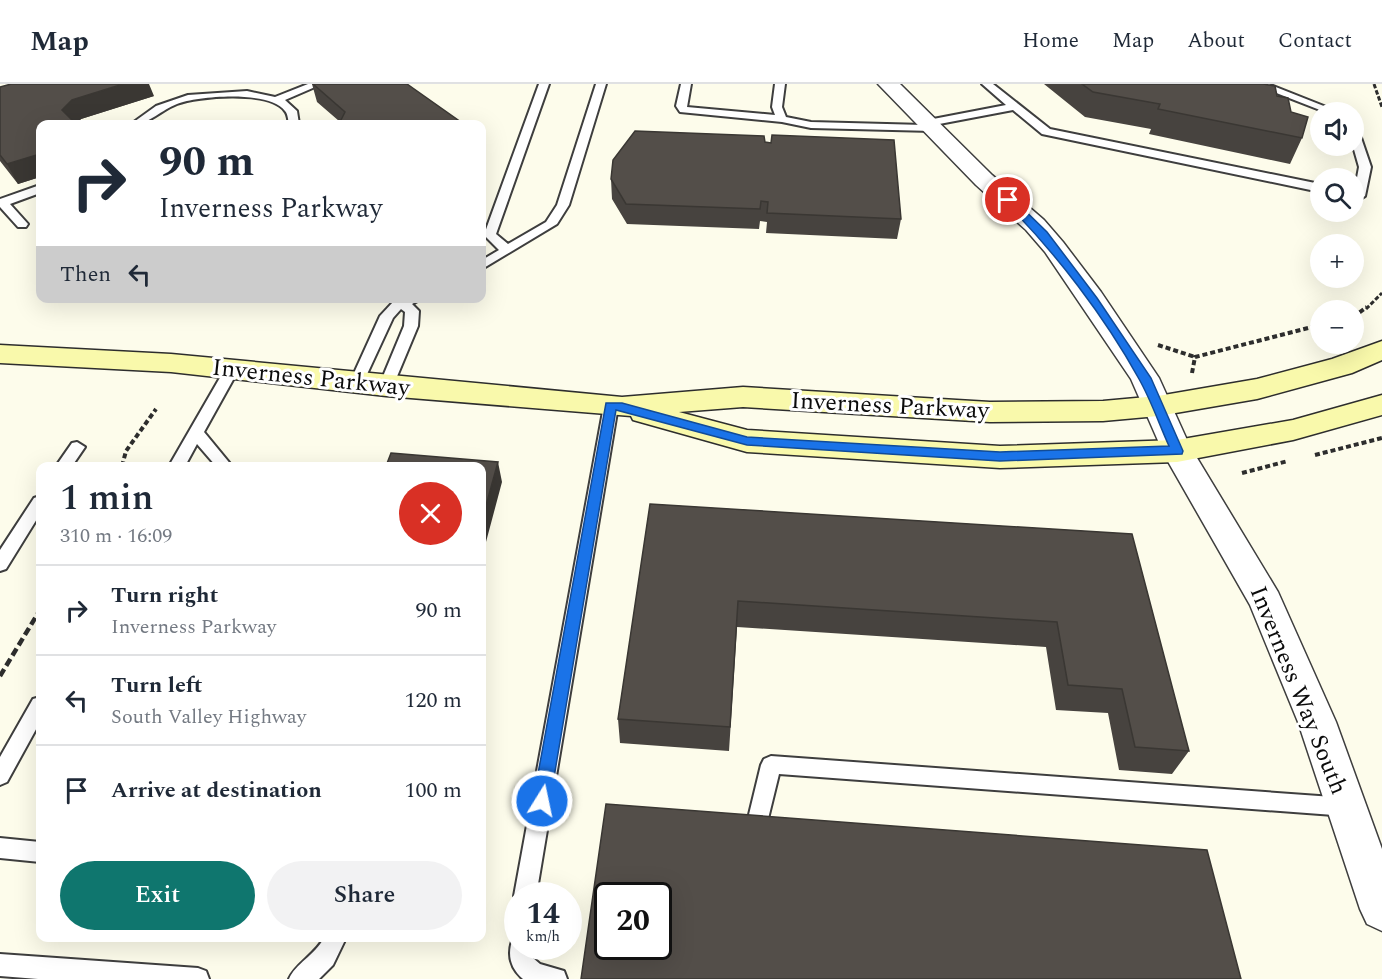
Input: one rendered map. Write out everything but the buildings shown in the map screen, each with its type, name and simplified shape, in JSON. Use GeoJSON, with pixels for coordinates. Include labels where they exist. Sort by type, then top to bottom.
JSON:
{"type":"FeatureCollection","features":[{"type":"Feature","properties":{"kind":"main road","name":"Inverness Parkway"},"geometry":{"type":"LineString","coordinates":[[0,354],[171,363],[386,386],[616,406],[743,397],[990,412],[1103,411],[1158,406],[1257,389],[1342,366],[1382,350]]}},
{"type":"Feature","properties":{"kind":"main road","name":"Inverness Parkway"},"geometry":{"type":"LineString","coordinates":[[616,406],[747,441],[1000,457],[1177,451],[1293,430],[1382,405]]}},
{"type":"Feature","properties":{"kind":"street","name":"Inverness Way South"},"geometry":{"type":"LineString","coordinates":[[888,84],[1043,234],[1098,307],[1145,378],[1177,451],[1266,602],[1317,722],[1382,909]]}},
{"type":"Feature","properties":{"kind":"lane"},"geometry":{"type":"LineString","coordinates":[[187,84],[198,95]]}},
{"type":"Feature","properties":{"kind":"lane"},"geometry":{"type":"LineString","coordinates":[[278,99],[317,84]]}},
{"type":"Feature","properties":{"kind":"lane"},"geometry":{"type":"LineString","coordinates":[[507,250],[490,235],[544,84]]}},
{"type":"Feature","properties":{"kind":"lane"},"geometry":{"type":"LineString","coordinates":[[486,263],[551,224],[563,205],[601,84]]}},
{"type":"Feature","properties":{"kind":"lane"},"geometry":{"type":"LineString","coordinates":[[686,84],[681,106],[684,110],[782,119],[811,125],[931,126],[1013,107]]}},
{"type":"Feature","properties":{"kind":"lane"},"geometry":{"type":"LineString","coordinates":[[780,84],[777,107],[782,119]]}},
{"type":"Feature","properties":{"kind":"lane"},"geometry":{"type":"LineString","coordinates":[[987,84],[1046,132],[1310,186]]}},
{"type":"Feature","properties":{"kind":"lane"},"geometry":{"type":"LineString","coordinates":[[1258,84],[1310,103]]}},
{"type":"Feature","properties":{"kind":"lane"},"geometry":{"type":"LineString","coordinates":[[141,120],[153,111],[198,95],[242,91],[278,99],[290,107],[295,120]]}},
{"type":"Feature","properties":{"kind":"lane"},"geometry":{"type":"LineString","coordinates":[[1362,156],[1364,172]]}},
{"type":"Feature","properties":{"kind":"lane"},"geometry":{"type":"LineString","coordinates":[[22,224],[1,202],[36,190]]}},
{"type":"Feature","properties":{"kind":"lane"},"geometry":{"type":"LineString","coordinates":[[357,382],[387,316],[398,303]]}},
{"type":"Feature","properties":{"kind":"lane"},"geometry":{"type":"LineString","coordinates":[[386,386],[411,326],[412,311],[402,303]]}},
{"type":"Feature","properties":{"kind":"lane"},"geometry":{"type":"LineString","coordinates":[[179,462],[232,369]]}},
{"type":"Feature","properties":{"kind":"lane"},"geometry":{"type":"LineString","coordinates":[[528,882],[616,406]]}},
{"type":"Feature","properties":{"kind":"lane"},"geometry":{"type":"LineString","coordinates":[[196,433],[221,462]]}},
{"type":"Feature","properties":{"kind":"lane"},"geometry":{"type":"LineString","coordinates":[[67,462],[76,447]]}},
{"type":"Feature","properties":{"kind":"lane"},"geometry":{"type":"LineString","coordinates":[[0,564],[36,508]]}},
{"type":"Feature","properties":{"kind":"lane"},"geometry":{"type":"LineString","coordinates":[[0,776],[36,712]]}},
{"type":"Feature","properties":{"kind":"lane"},"geometry":{"type":"LineString","coordinates":[[756,827],[771,765],[1347,807]]}},
{"type":"Feature","properties":{"kind":"lane"},"geometry":{"type":"LineString","coordinates":[[0,848],[36,852]]}},
{"type":"Feature","properties":{"kind":"lane"},"geometry":{"type":"LineString","coordinates":[[300,979],[318,967],[328,955],[333,942]]}},
{"type":"Feature","properties":{"kind":"lane"},"geometry":{"type":"LineString","coordinates":[[522,960],[522,963],[534,974],[556,979]]}},
{"type":"Feature","properties":{"kind":"lane"},"geometry":{"type":"LineString","coordinates":[[0,965],[198,979]]}},
{"type":"Feature","properties":{"kind":"path"},"geometry":{"type":"LineString","coordinates":[[1374,84],[1382,107]]}},
{"type":"Feature","properties":{"kind":"path"},"geometry":{"type":"LineString","coordinates":[[1364,310],[1382,292]]}},
{"type":"Feature","properties":{"kind":"path"},"geometry":{"type":"LineString","coordinates":[[1192,373],[1195,357],[1310,328]]}},
{"type":"Feature","properties":{"kind":"path"},"geometry":{"type":"LineString","coordinates":[[123,462],[126,451],[156,409]]}},
{"type":"Feature","properties":{"kind":"path"},"geometry":{"type":"LineString","coordinates":[[0,676],[36,616]]}},
{"type":"Feature","properties":{"kind":"route"},"geometry":{"type":"LineString","coordinates":[[542,801],[611,406],[747,441],[1000,457],[1177,451],[1145,378],[1092,298],[1043,234],[1008,200]]}}]}
